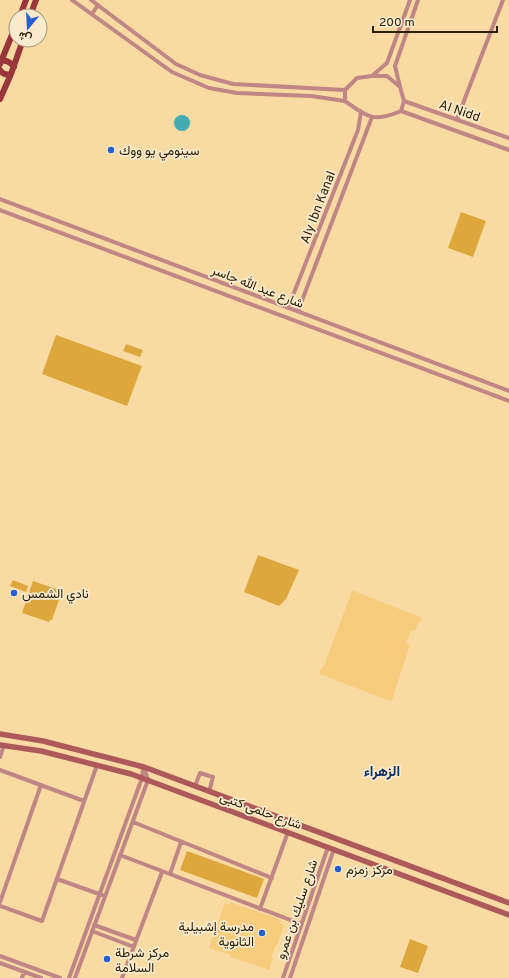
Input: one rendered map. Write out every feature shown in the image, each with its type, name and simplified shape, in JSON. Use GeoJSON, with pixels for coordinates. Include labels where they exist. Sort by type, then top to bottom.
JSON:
{"type":"FeatureCollection","features":[{"type":"Feature","properties":{"kind":"main road"},"geometry":{"type":"LineString","coordinates":[[1,63],[8,45]]}},
{"type":"Feature","properties":{"kind":"main road"},"geometry":{"type":"LineString","coordinates":[[0,99],[20,48]]}},
{"type":"Feature","properties":{"kind":"main road"},"geometry":{"type":"LineString","coordinates":[[1,63],[6,60],[14,67]]}},
{"type":"Feature","properties":{"kind":"main road"},"geometry":{"type":"LineString","coordinates":[[0,70],[2,73],[7,75],[11,74]]}},
{"type":"Feature","properties":{"kind":"street"},"geometry":{"type":"LineString","coordinates":[[72,0],[172,72],[210,88],[237,93],[306,96],[345,101],[361,112],[372,117],[386,117],[401,111],[509,150]]}},
{"type":"Feature","properties":{"kind":"street"},"geometry":{"type":"LineString","coordinates":[[91,0],[176,64],[221,81],[233,84],[344,90],[357,78],[387,76],[400,87]]}},
{"type":"Feature","properties":{"kind":"street"},"geometry":{"type":"LineString","coordinates":[[372,76],[387,64],[410,0]]}},
{"type":"Feature","properties":{"kind":"street"},"geometry":{"type":"LineString","coordinates":[[401,111],[404,101],[394,66],[418,0]]}},
{"type":"Feature","properties":{"kind":"street"},"geometry":{"type":"LineString","coordinates":[[457,119],[503,0]]}},
{"type":"Feature","properties":{"kind":"street"},"geometry":{"type":"LineString","coordinates":[[92,14],[98,5]]}},
{"type":"Feature","properties":{"kind":"street"},"geometry":{"type":"LineString","coordinates":[[407,8],[414,12]]}},
{"type":"Feature","properties":{"kind":"street"},"geometry":{"type":"LineString","coordinates":[[114,30],[120,22]]}},
{"type":"Feature","properties":{"kind":"street"},"geometry":{"type":"LineString","coordinates":[[154,60],[160,51]]}},
{"type":"Feature","properties":{"kind":"street"},"geometry":{"type":"LineString","coordinates":[[191,80],[194,72]]}},
{"type":"Feature","properties":{"kind":"street"},"geometry":{"type":"LineString","coordinates":[[219,90],[221,81]]}},
{"type":"Feature","properties":{"kind":"street"},"geometry":{"type":"LineString","coordinates":[[260,85],[260,94]]}},
{"type":"Feature","properties":{"kind":"street"},"geometry":{"type":"LineString","coordinates":[[306,96],[307,88]]}},
{"type":"Feature","properties":{"kind":"street"},"geometry":{"type":"LineString","coordinates":[[344,90],[345,101]]}},
{"type":"Feature","properties":{"kind":"street","name":"Al Nidd"},"geometry":{"type":"LineString","coordinates":[[404,101],[509,138]]}},
{"type":"Feature","properties":{"kind":"street","name":"Aly Ibn Kanal"},"geometry":{"type":"LineString","coordinates":[[288,308],[358,130],[361,112]]}},
{"type":"Feature","properties":{"kind":"street"},"geometry":{"type":"LineString","coordinates":[[298,312],[372,117]]}},
{"type":"Feature","properties":{"kind":"street","name":"شارع عبد الله جاسر"},"geometry":{"type":"LineString","coordinates":[[0,199],[509,391]]}},
{"type":"Feature","properties":{"kind":"street","name":"شارع عبد الله جاسر"},"geometry":{"type":"LineString","coordinates":[[0,210],[509,401]]}},
{"type":"Feature","properties":{"kind":"street"},"geometry":{"type":"LineString","coordinates":[[216,291],[219,282]]}},
{"type":"Feature","properties":{"kind":"street","name":"شارع حلمى كتبى"},"geometry":{"type":"LineString","coordinates":[[0,734],[43,741],[144,767],[509,903]]}},
{"type":"Feature","properties":{"kind":"street"},"geometry":{"type":"LineString","coordinates":[[0,757],[2,745]]}},
{"type":"Feature","properties":{"kind":"street","name":"شارع حلمى كتبى"},"geometry":{"type":"LineString","coordinates":[[2,745],[41,751],[145,779],[509,915]]}},
{"type":"Feature","properties":{"kind":"street"},"geometry":{"type":"LineString","coordinates":[[0,906],[42,921],[97,765]]}},
{"type":"Feature","properties":{"kind":"street"},"geometry":{"type":"LineString","coordinates":[[75,978],[133,822],[145,779],[144,767]]}},
{"type":"Feature","properties":{"kind":"street"},"geometry":{"type":"LineString","coordinates":[[0,770],[84,801]]}},
{"type":"Feature","properties":{"kind":"street"},"geometry":{"type":"LineString","coordinates":[[195,786],[200,773],[213,777],[209,792]]}},
{"type":"Feature","properties":{"kind":"street"},"geometry":{"type":"LineString","coordinates":[[68,978],[145,779]]}},
{"type":"Feature","properties":{"kind":"street"},"geometry":{"type":"LineString","coordinates":[[0,902],[41,785]]}},
{"type":"Feature","properties":{"kind":"street"},"geometry":{"type":"LineString","coordinates":[[133,822],[272,878]]}},
{"type":"Feature","properties":{"kind":"street"},"geometry":{"type":"LineString","coordinates":[[260,909],[288,832]]}},
{"type":"Feature","properties":{"kind":"street"},"geometry":{"type":"LineString","coordinates":[[170,874],[181,842]]}},
{"type":"Feature","properties":{"kind":"street","name":"شارع سليك بن عمرو"},"geometry":{"type":"LineString","coordinates":[[283,978],[328,847]]}},
{"type":"Feature","properties":{"kind":"street","name":"شارع سليك بن عمرو"},"geometry":{"type":"LineString","coordinates":[[290,978],[334,850]]}},
{"type":"Feature","properties":{"kind":"street"},"geometry":{"type":"LineString","coordinates":[[120,855],[301,924]]}},
{"type":"Feature","properties":{"kind":"street"},"geometry":{"type":"LineString","coordinates":[[122,978],[162,872]]}},
{"type":"Feature","properties":{"kind":"street"},"geometry":{"type":"LineString","coordinates":[[57,879],[105,896]]}},
{"type":"Feature","properties":{"kind":"street"},"geometry":{"type":"LineString","coordinates":[[94,925],[136,940]]}},
{"type":"Feature","properties":{"kind":"street"},"geometry":{"type":"LineString","coordinates":[[92,931],[134,947]]}},
{"type":"Feature","properties":{"kind":"street"},"geometry":{"type":"LineString","coordinates":[[294,944],[295,947],[300,947]]}},
{"type":"Feature","properties":{"kind":"street"},"geometry":{"type":"LineString","coordinates":[[0,956],[60,978]]}},
{"type":"Feature","properties":{"kind":"street"},"geometry":{"type":"LineString","coordinates":[[288,964],[291,962],[294,965]]}},
{"type":"Feature","properties":{"kind":"street"},"geometry":{"type":"LineString","coordinates":[[0,963],[41,978]]}},
{"type":"Feature","properties":{"kind":"street"},"geometry":{"type":"LineString","coordinates":[[22,978],[24,972]]}},
{"type":"Feature","properties":{"kind":"shaded area"},"geometry":{"type":"Polygon","coordinates":[[[461,212],[486,221],[473,257],[448,248],[461,212]]]}},
{"type":"Feature","properties":{"kind":"shaded area"},"geometry":{"type":"Polygon","coordinates":[[[56,335],[142,366],[127,406],[42,374],[56,335]]]}},
{"type":"Feature","properties":{"kind":"shaded area"},"geometry":{"type":"Polygon","coordinates":[[[126,344],[143,350],[140,357],[123,351],[126,344]]]}},
{"type":"Feature","properties":{"kind":"shaded area"},"geometry":{"type":"Polygon","coordinates":[[[258,555],[299,570],[286,599],[279,606],[244,592],[258,555]]]}},
{"type":"Feature","properties":{"kind":"shaded area"},"geometry":{"type":"Polygon","coordinates":[[[13,580],[28,586],[26,592],[10,586],[13,580]]]}},
{"type":"Feature","properties":{"kind":"shaded area"},"geometry":{"type":"Polygon","coordinates":[[[33,581],[62,591],[52,620],[49,622],[22,613],[33,581]]]}},
{"type":"Feature","properties":{"kind":"shaded area"},"geometry":{"type":"Polygon","coordinates":[[[352,591],[422,618],[415,631],[411,630],[406,643],[410,645],[394,696],[390,701],[320,674],[319,672],[324,666],[352,591]]]}},
{"type":"Feature","properties":{"kind":"shaded area"},"geometry":{"type":"Polygon","coordinates":[[[187,851],[264,879],[257,898],[180,870],[187,851]]]}},
{"type":"Feature","properties":{"kind":"shaded area"},"geometry":{"type":"Polygon","coordinates":[[[230,902],[281,920],[280,923],[284,925],[271,957],[273,958],[269,970],[209,948],[225,903],[229,905],[230,902]]]}},
{"type":"Feature","properties":{"kind":"shaded area"},"geometry":{"type":"Polygon","coordinates":[[[410,939],[428,946],[418,973],[400,967],[410,939]]]}},
{"type":"Feature","properties":{"kind":"water"},"geometry":{"type":"Polygon","coordinates":[[[182,115],[188,117],[190,123],[188,129],[182,131],[176,129],[174,123],[176,117],[182,115]]]}},
{"type":"Feature","properties":{"kind":"place","name":"سينومي يو ووك"},"geometry":{"type":"Point","coordinates":[111,150]}},
{"type":"Feature","properties":{"kind":"place","name":"نادي الشمس"},"geometry":{"type":"Point","coordinates":[14,593]}},
{"type":"Feature","properties":{"kind":"place","name":"مركز زمزم"},"geometry":{"type":"Point","coordinates":[338,869]}},
{"type":"Feature","properties":{"kind":"place","name":"مدرسة إشبيلية الثانوية"},"geometry":{"type":"Point","coordinates":[262,933]}},
{"type":"Feature","properties":{"kind":"place","name":"مركز شرطة السلامة"},"geometry":{"type":"Point","coordinates":[107,959]}},
{"type":"Feature","properties":{"kind":"district","name":"الزهراء"},"geometry":{"type":"Point","coordinates":[382,771]}}]}
